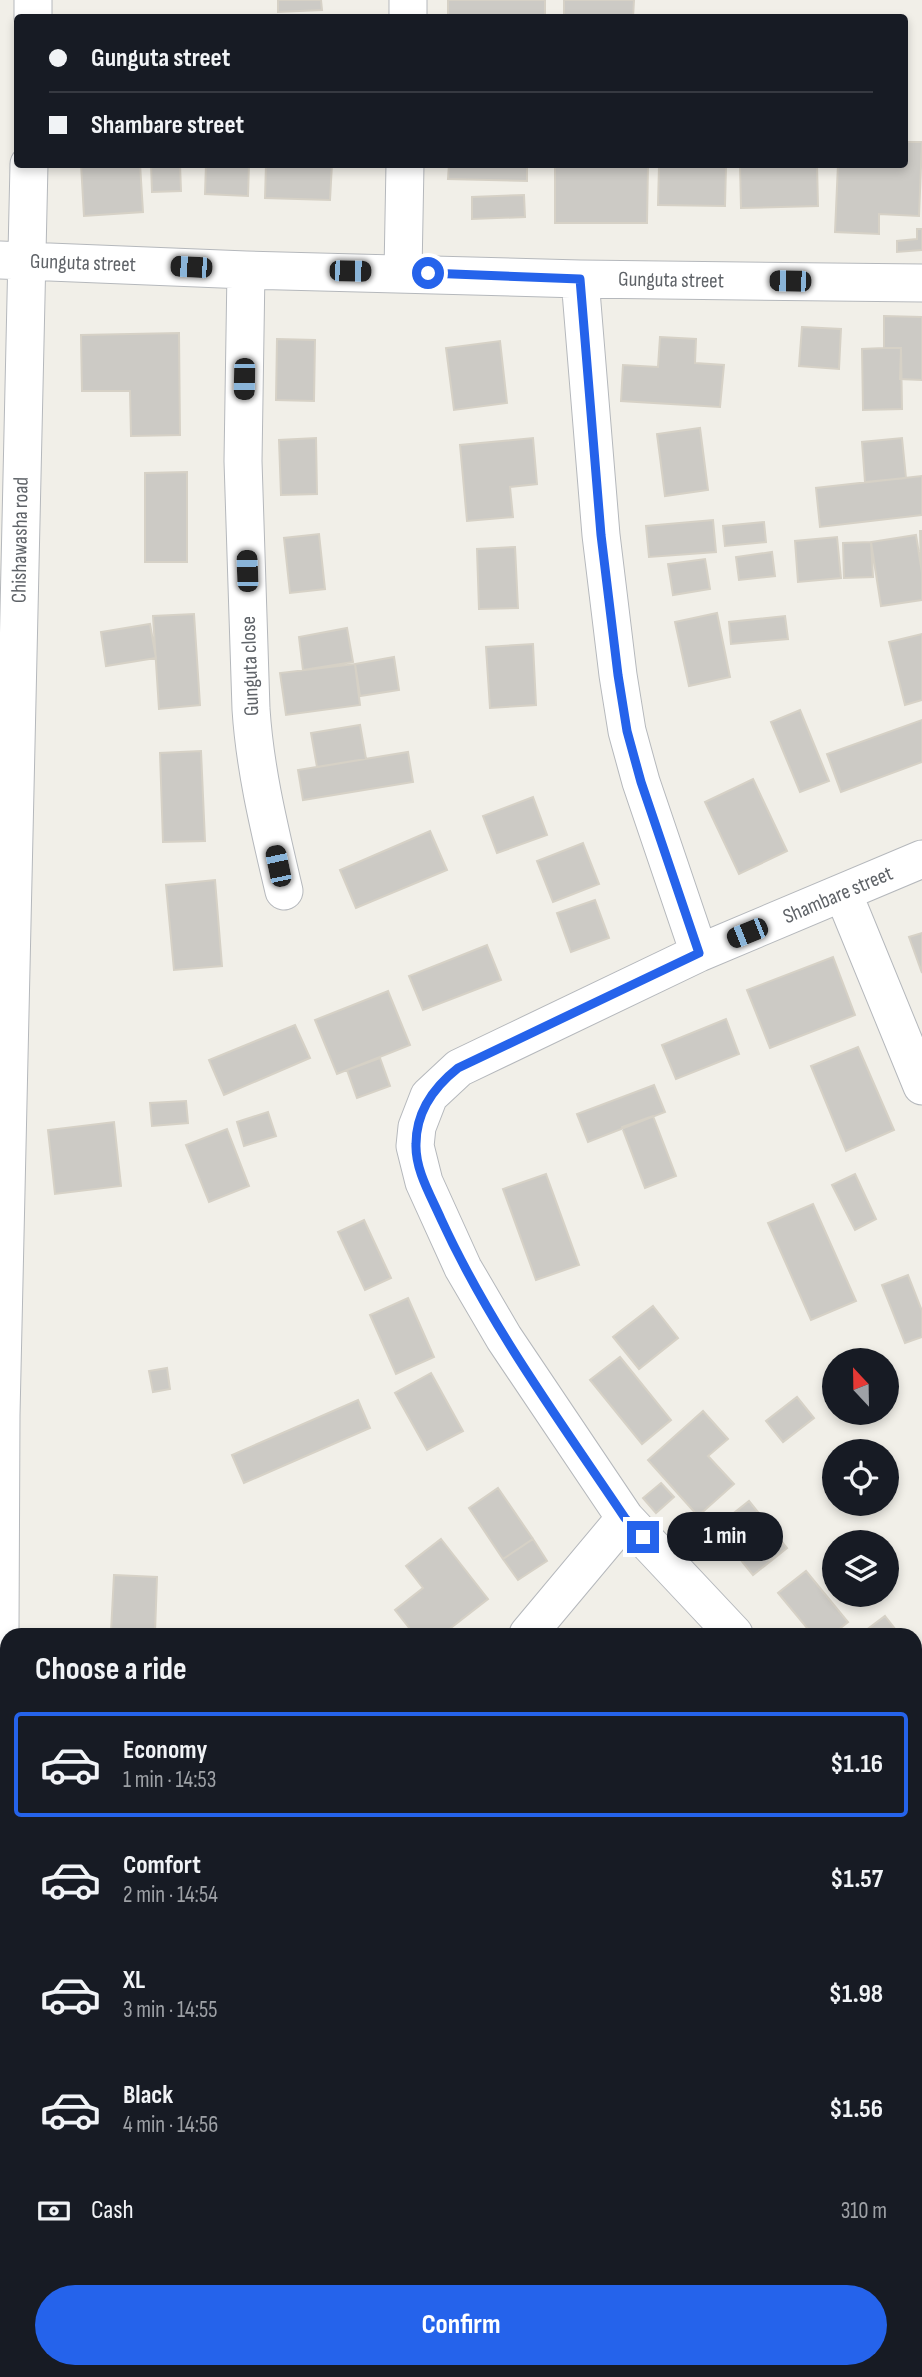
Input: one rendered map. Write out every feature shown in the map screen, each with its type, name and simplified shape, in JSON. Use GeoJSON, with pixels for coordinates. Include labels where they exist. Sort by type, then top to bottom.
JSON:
{"type":"FeatureCollection","features":[{"type":"Feature","properties":{"kind":"street","name":"Chishawasha road"},"geometry":{"type":"LineString","coordinates":[[0,1628],[13,260],[28,168]]}},
{"type":"Feature","properties":{"kind":"street"},"geometry":{"type":"LineString","coordinates":[[402,272],[405,168]]}},
{"type":"Feature","properties":{"kind":"street","name":"Gunguta street"},"geometry":{"type":"LineString","coordinates":[[13,260],[246,270],[402,272],[580,279],[922,283]]}},
{"type":"Feature","properties":{"kind":"street","name":"Gunguta close"},"geometry":{"type":"LineString","coordinates":[[246,270],[243,461],[253,745],[284,891]]}},
{"type":"Feature","properties":{"kind":"street"},"geometry":{"type":"LineString","coordinates":[[580,279],[601,535],[627,731],[641,782],[699,953]]}},
{"type":"Feature","properties":{"kind":"street","name":"Shambare street"},"geometry":{"type":"LineString","coordinates":[[727,1628],[625,1518],[504,1338],[463,1268],[424,1182],[415,1146],[417,1127],[429,1096],[458,1068],[699,953],[922,859]]}},
{"type":"Feature","properties":{"kind":"street"},"geometry":{"type":"LineString","coordinates":[[843,893],[922,1086]]}},
{"type":"Feature","properties":{"kind":"street"},"geometry":{"type":"LineString","coordinates":[[533,1628],[625,1518]]}},
{"type":"Feature","properties":{"kind":"building"},"geometry":{"type":"Polygon","coordinates":[[[278,0],[321,0],[322,10],[278,12],[278,0]]]}},
{"type":"Feature","properties":{"kind":"building"},"geometry":{"type":"Polygon","coordinates":[[[448,0],[545,0],[545,14],[448,14],[448,0]]]}},
{"type":"Feature","properties":{"kind":"building"},"geometry":{"type":"Polygon","coordinates":[[[564,0],[634,0],[633,14],[564,14],[564,0]]]}},
{"type":"Feature","properties":{"kind":"building"},"geometry":{"type":"Polygon","coordinates":[[[908,142],[922,142],[919,216],[879,214],[879,234],[835,232],[838,168],[908,168],[908,142]]]}},
{"type":"Feature","properties":{"kind":"building"},"geometry":{"type":"Polygon","coordinates":[[[81,168],[140,168],[143,212],[84,216],[81,168]]]}},
{"type":"Feature","properties":{"kind":"building"},"geometry":{"type":"Polygon","coordinates":[[[151,168],[180,168],[181,191],[152,192],[151,168]]]}},
{"type":"Feature","properties":{"kind":"building"},"geometry":{"type":"Polygon","coordinates":[[[206,168],[249,168],[248,196],[205,194],[206,168]]]}},
{"type":"Feature","properties":{"kind":"building"},"geometry":{"type":"Polygon","coordinates":[[[266,168],[332,168],[330,200],[265,198],[266,168]]]}},
{"type":"Feature","properties":{"kind":"building"},"geometry":{"type":"Polygon","coordinates":[[[449,168],[527,168],[527,181],[448,179],[449,168]]]}},
{"type":"Feature","properties":{"kind":"building"},"geometry":{"type":"Polygon","coordinates":[[[555,168],[648,168],[647,223],[555,223],[555,168]]]}},
{"type":"Feature","properties":{"kind":"building"},"geometry":{"type":"Polygon","coordinates":[[[659,168],[726,168],[725,206],[658,205],[659,168]]]}},
{"type":"Feature","properties":{"kind":"building"},"geometry":{"type":"Polygon","coordinates":[[[740,168],[817,168],[818,206],[741,208],[740,168]]]}},
{"type":"Feature","properties":{"kind":"building"},"geometry":{"type":"Polygon","coordinates":[[[524,195],[525,217],[472,219],[472,197],[524,195]]]}},
{"type":"Feature","properties":{"kind":"building"},"geometry":{"type":"Polygon","coordinates":[[[917,229],[922,229],[922,250],[897,252],[897,241],[917,239],[917,229]]]}},
{"type":"Feature","properties":{"kind":"building"},"geometry":{"type":"Polygon","coordinates":[[[884,316],[922,317],[922,380],[900,379],[901,348],[884,348],[884,316]]]}},
{"type":"Feature","properties":{"kind":"building"},"geometry":{"type":"Polygon","coordinates":[[[802,327],[841,329],[839,369],[799,366],[802,327]]]}},
{"type":"Feature","properties":{"kind":"building"},"geometry":{"type":"Polygon","coordinates":[[[179,333],[180,435],[131,436],[130,391],[82,391],[81,335],[179,333]]]}},
{"type":"Feature","properties":{"kind":"building"},"geometry":{"type":"Polygon","coordinates":[[[660,337],[696,339],[695,363],[724,365],[720,407],[621,401],[623,365],[658,367],[660,337]]]}},
{"type":"Feature","properties":{"kind":"building"},"geometry":{"type":"Polygon","coordinates":[[[277,339],[315,340],[314,401],[276,400],[277,339]]]}},
{"type":"Feature","properties":{"kind":"building"},"geometry":{"type":"Polygon","coordinates":[[[500,341],[507,403],[454,410],[446,348],[500,341]]]}},
{"type":"Feature","properties":{"kind":"building"},"geometry":{"type":"Polygon","coordinates":[[[901,348],[902,409],[863,410],[862,349],[901,348]]]}},
{"type":"Feature","properties":{"kind":"building"},"geometry":{"type":"Polygon","coordinates":[[[700,428],[708,490],[665,496],[657,434],[700,428]]]}},
{"type":"Feature","properties":{"kind":"building"},"geometry":{"type":"Polygon","coordinates":[[[316,438],[317,494],[281,495],[279,440],[316,438]]]}},
{"type":"Feature","properties":{"kind":"building"},"geometry":{"type":"Polygon","coordinates":[[[533,438],[537,484],[510,487],[513,517],[467,521],[460,445],[533,438]]]}},
{"type":"Feature","properties":{"kind":"building"},"geometry":{"type":"Polygon","coordinates":[[[902,438],[906,478],[865,482],[862,442],[902,438]]]}},
{"type":"Feature","properties":{"kind":"building"},"geometry":{"type":"Polygon","coordinates":[[[187,472],[187,562],[145,562],[145,473],[187,472]]]}},
{"type":"Feature","properties":{"kind":"building"},"geometry":{"type":"Polygon","coordinates":[[[922,476],[922,515],[820,527],[816,488],[922,476]]]}},
{"type":"Feature","properties":{"kind":"building"},"geometry":{"type":"Polygon","coordinates":[[[713,520],[716,552],[649,557],[646,526],[713,520]]]}},
{"type":"Feature","properties":{"kind":"building"},"geometry":{"type":"Polygon","coordinates":[[[764,522],[766,542],[725,546],[723,526],[764,522]]]}},
{"type":"Feature","properties":{"kind":"building"},"geometry":{"type":"Polygon","coordinates":[[[922,531],[922,565],[921,565],[922,531]]]}},
{"type":"Feature","properties":{"kind":"building"},"geometry":{"type":"Polygon","coordinates":[[[319,534],[325,589],[290,593],[284,538],[319,534]]]}},
{"type":"Feature","properties":{"kind":"building"},"geometry":{"type":"Polygon","coordinates":[[[916,535],[922,573],[922,600],[881,606],[871,542],[916,535]]]}},
{"type":"Feature","properties":{"kind":"building"},"geometry":{"type":"Polygon","coordinates":[[[837,537],[841,578],[798,582],[795,541],[837,537]]]}},
{"type":"Feature","properties":{"kind":"building"},"geometry":{"type":"Polygon","coordinates":[[[871,542],[873,577],[844,578],[843,543],[871,542]]]}},
{"type":"Feature","properties":{"kind":"building"},"geometry":{"type":"Polygon","coordinates":[[[515,547],[518,608],[479,609],[477,549],[515,547]]]}},
{"type":"Feature","properties":{"kind":"building"},"geometry":{"type":"Polygon","coordinates":[[[772,552],[775,576],[739,580],[736,557],[772,552]]]}},
{"type":"Feature","properties":{"kind":"building"},"geometry":{"type":"Polygon","coordinates":[[[705,559],[710,589],[673,595],[668,564],[705,559]]]}},
{"type":"Feature","properties":{"kind":"building"},"geometry":{"type":"Polygon","coordinates":[[[717,613],[730,677],[689,686],[675,622],[717,613]]]}},
{"type":"Feature","properties":{"kind":"building"},"geometry":{"type":"Polygon","coordinates":[[[194,614],[200,705],[159,709],[153,616],[194,614]]]}},
{"type":"Feature","properties":{"kind":"building"},"geometry":{"type":"Polygon","coordinates":[[[785,616],[788,639],[731,644],[729,622],[785,616]]]}},
{"type":"Feature","properties":{"kind":"building"},"geometry":{"type":"Polygon","coordinates":[[[150,624],[156,658],[106,666],[101,632],[150,624]]]}},
{"type":"Feature","properties":{"kind":"building"},"geometry":{"type":"Polygon","coordinates":[[[347,628],[353,662],[303,670],[299,637],[347,628]]]}},
{"type":"Feature","properties":{"kind":"building"},"geometry":{"type":"Polygon","coordinates":[[[922,634],[922,700],[905,705],[889,642],[922,634]]]}},
{"type":"Feature","properties":{"kind":"building"},"geometry":{"type":"Polygon","coordinates":[[[533,644],[536,705],[490,708],[486,647],[533,644]]]}},
{"type":"Feature","properties":{"kind":"building"},"geometry":{"type":"Polygon","coordinates":[[[394,657],[399,690],[360,696],[355,664],[394,657]]]}},
{"type":"Feature","properties":{"kind":"building"},"geometry":{"type":"Polygon","coordinates":[[[355,664],[360,705],[286,715],[280,673],[355,664]]]}},
{"type":"Feature","properties":{"kind":"building"},"geometry":{"type":"Polygon","coordinates":[[[800,710],[829,781],[800,792],[771,722],[800,710]]]}},
{"type":"Feature","properties":{"kind":"building"},"geometry":{"type":"Polygon","coordinates":[[[922,720],[922,762],[841,792],[827,754],[922,720]]]}},
{"type":"Feature","properties":{"kind":"building"},"geometry":{"type":"Polygon","coordinates":[[[360,725],[366,759],[317,767],[311,733],[360,725]]]}},
{"type":"Feature","properties":{"kind":"building"},"geometry":{"type":"Polygon","coordinates":[[[201,751],[205,841],[163,842],[160,753],[201,751]]]}},
{"type":"Feature","properties":{"kind":"building"},"geometry":{"type":"Polygon","coordinates":[[[408,752],[413,782],[303,800],[298,770],[408,752]]]}},
{"type":"Feature","properties":{"kind":"building"},"geometry":{"type":"Polygon","coordinates":[[[753,779],[787,851],[739,874],[705,802],[753,779]]]}},
{"type":"Feature","properties":{"kind":"building"},"geometry":{"type":"Polygon","coordinates":[[[533,797],[547,835],[497,853],[483,816],[533,797]]]}},
{"type":"Feature","properties":{"kind":"building"},"geometry":{"type":"Polygon","coordinates":[[[430,831],[447,870],[356,908],[340,870],[430,831]]]}},
{"type":"Feature","properties":{"kind":"building"},"geometry":{"type":"Polygon","coordinates":[[[583,843],[599,884],[553,902],[537,861],[583,843]]]}},
{"type":"Feature","properties":{"kind":"building"},"geometry":{"type":"Polygon","coordinates":[[[215,880],[222,966],[174,970],[166,885],[215,880]]]}},
{"type":"Feature","properties":{"kind":"building"},"geometry":{"type":"Polygon","coordinates":[[[595,900],[609,938],[571,952],[557,913],[595,900]]]}},
{"type":"Feature","properties":{"kind":"building"},"geometry":{"type":"Polygon","coordinates":[[[922,933],[922,973],[909,937],[922,933]]]}},
{"type":"Feature","properties":{"kind":"building"},"geometry":{"type":"Polygon","coordinates":[[[487,945],[501,980],[423,1010],[409,976],[487,945]]]}},
{"type":"Feature","properties":{"kind":"building"},"geometry":{"type":"Polygon","coordinates":[[[833,957],[855,1015],[770,1048],[747,990],[833,957]]]}},
{"type":"Feature","properties":{"kind":"building"},"geometry":{"type":"Polygon","coordinates":[[[388,991],[410,1045],[337,1074],[315,1020],[388,991]]]}},
{"type":"Feature","properties":{"kind":"building"},"geometry":{"type":"Polygon","coordinates":[[[726,1019],[739,1054],[676,1079],[662,1045],[726,1019]]]}},
{"type":"Feature","properties":{"kind":"building"},"geometry":{"type":"Polygon","coordinates":[[[295,1025],[310,1058],[224,1095],[209,1060],[295,1025]]]}},
{"type":"Feature","properties":{"kind":"building"},"geometry":{"type":"Polygon","coordinates":[[[858,1047],[894,1130],[846,1151],[811,1066],[858,1047]]]}},
{"type":"Feature","properties":{"kind":"building"},"geometry":{"type":"Polygon","coordinates":[[[380,1058],[390,1086],[357,1098],[347,1070],[380,1058]]]}},
{"type":"Feature","properties":{"kind":"building"},"geometry":{"type":"Polygon","coordinates":[[[654,1085],[665,1112],[588,1142],[577,1114],[654,1085]]]}},
{"type":"Feature","properties":{"kind":"building"},"geometry":{"type":"Polygon","coordinates":[[[186,1101],[188,1123],[152,1126],[150,1103],[186,1101]]]}},
{"type":"Feature","properties":{"kind":"building"},"geometry":{"type":"Polygon","coordinates":[[[268,1112],[276,1136],[244,1146],[237,1122],[268,1112]]]}},
{"type":"Feature","properties":{"kind":"building"},"geometry":{"type":"Polygon","coordinates":[[[653,1116],[676,1176],[645,1188],[622,1127],[653,1116]]]}},
{"type":"Feature","properties":{"kind":"building"},"geometry":{"type":"Polygon","coordinates":[[[114,1122],[121,1186],[55,1194],[48,1130],[114,1122]]]}},
{"type":"Feature","properties":{"kind":"building"},"geometry":{"type":"Polygon","coordinates":[[[227,1129],[249,1186],[209,1202],[186,1145],[227,1129]]]}},
{"type":"Feature","properties":{"kind":"building"},"geometry":{"type":"Polygon","coordinates":[[[546,1174],[579,1265],[536,1280],[503,1189],[546,1174]]]}},
{"type":"Feature","properties":{"kind":"building"},"geometry":{"type":"Polygon","coordinates":[[[855,1174],[876,1219],[855,1230],[832,1185],[855,1174]]]}},
{"type":"Feature","properties":{"kind":"building"},"geometry":{"type":"Polygon","coordinates":[[[813,1204],[856,1301],[811,1320],[768,1223],[813,1204]]]}},
{"type":"Feature","properties":{"kind":"building"},"geometry":{"type":"Polygon","coordinates":[[[364,1220],[391,1278],[365,1290],[338,1232],[364,1220]]]}},
{"type":"Feature","properties":{"kind":"building"},"geometry":{"type":"Polygon","coordinates":[[[908,1275],[922,1311],[922,1337],[905,1343],[882,1285],[908,1275]]]}},
{"type":"Feature","properties":{"kind":"building"},"geometry":{"type":"Polygon","coordinates":[[[408,1298],[434,1357],[396,1374],[370,1315],[408,1298]]]}},
{"type":"Feature","properties":{"kind":"building"},"geometry":{"type":"Polygon","coordinates":[[[653,1306],[678,1338],[639,1369],[613,1337],[653,1306]]]}},
{"type":"Feature","properties":{"kind":"building"},"geometry":{"type":"Polygon","coordinates":[[[620,1357],[671,1420],[642,1444],[590,1380],[620,1357]]]}},
{"type":"Feature","properties":{"kind":"building"},"geometry":{"type":"Polygon","coordinates":[[[167,1368],[170,1389],[153,1392],[149,1371],[167,1368]]]}},
{"type":"Feature","properties":{"kind":"building"},"geometry":{"type":"Polygon","coordinates":[[[431,1373],[463,1431],[427,1450],[395,1393],[431,1373]]]}},
{"type":"Feature","properties":{"kind":"building"},"geometry":{"type":"Polygon","coordinates":[[[797,1397],[814,1418],[783,1442],[766,1421],[797,1397]]]}},
{"type":"Feature","properties":{"kind":"building"},"geometry":{"type":"Polygon","coordinates":[[[358,1400],[370,1428],[244,1483],[232,1455],[358,1400]]]}},
{"type":"Feature","properties":{"kind":"building"},"geometry":{"type":"Polygon","coordinates":[[[703,1411],[728,1439],[708,1456],[734,1484],[698,1516],[648,1460],[703,1411]]]}},
{"type":"Feature","properties":{"kind":"building"},"geometry":{"type":"Polygon","coordinates":[[[661,1483],[674,1497],[656,1513],[643,1498],[661,1483]]]}},
{"type":"Feature","properties":{"kind":"building"},"geometry":{"type":"Polygon","coordinates":[[[498,1488],[533,1539],[503,1559],[469,1508],[498,1488]]]}},
{"type":"Feature","properties":{"kind":"building"},"geometry":{"type":"Polygon","coordinates":[[[749,1501],[787,1548],[753,1575],[715,1528],[749,1501]]]}},
{"type":"Feature","properties":{"kind":"building"},"geometry":{"type":"Polygon","coordinates":[[[441,1539],[488,1599],[451,1628],[409,1628],[395,1610],[423,1588],[406,1566],[441,1539]]]}},
{"type":"Feature","properties":{"kind":"building"},"geometry":{"type":"Polygon","coordinates":[[[533,1539],[547,1561],[518,1580],[503,1559],[533,1539]]]}},
{"type":"Feature","properties":{"kind":"building"},"geometry":{"type":"Polygon","coordinates":[[[806,1571],[822,1590],[822,1607],[836,1607],[848,1622],[840,1628],[807,1628],[778,1593],[806,1571]]]}},
{"type":"Feature","properties":{"kind":"building"},"geometry":{"type":"Polygon","coordinates":[[[114,1575],[157,1577],[155,1628],[111,1628],[114,1575]]]}},
{"type":"Feature","properties":{"kind":"building"},"geometry":{"type":"Polygon","coordinates":[[[885,1616],[894,1628],[869,1628],[885,1616]]]}},
{"type":"Feature","properties":{"kind":"route"},"geometry":{"type":"LineString","coordinates":[[428,273],[580,279],[601,535],[627,731],[641,782],[699,953],[458,1068],[429,1096],[417,1127],[415,1146],[424,1182],[463,1268],[504,1338],[625,1518],[643,1537]]}}]}
